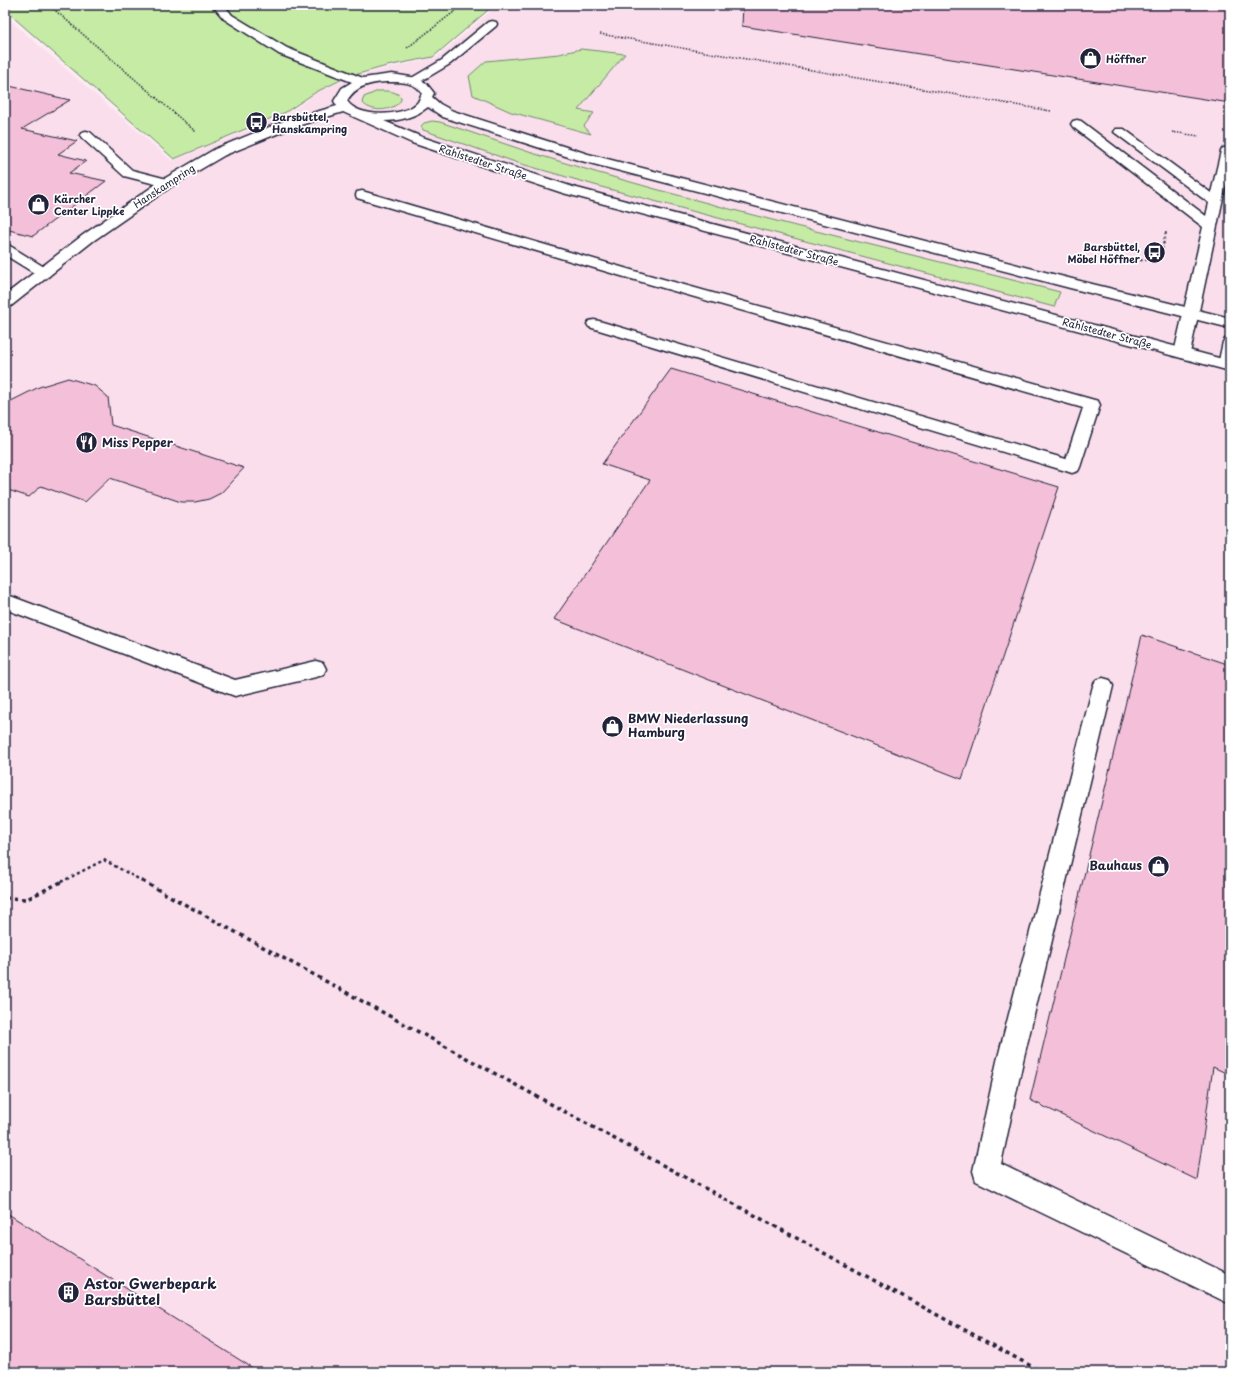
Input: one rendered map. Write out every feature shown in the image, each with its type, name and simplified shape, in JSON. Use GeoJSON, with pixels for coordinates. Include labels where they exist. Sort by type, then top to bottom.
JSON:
{"type":"FeatureCollection","features":[{"type":"Feature","properties":{"kind":"street"},"geometry":{"type":"LineString","coordinates":[[218,5],[228,17],[283,51],[363,82]]}},
{"type":"Feature","properties":{"kind":"street"},"geometry":{"type":"LineString","coordinates":[[344,108],[341,102],[343,94],[349,88],[363,82],[386,78],[398,78],[414,81],[422,85],[427,90],[427,99],[436,107],[448,114],[583,157],[1069,283],[1230,323]]}},
{"type":"Feature","properties":{"kind":"street","name":"Rahlstedter Straße"},"geometry":{"type":"LineString","coordinates":[[364,117],[385,118],[406,114],[422,106],[427,99]]}},
{"type":"Feature","properties":{"kind":"street","name":"Hanskampring"},"geometry":{"type":"LineString","coordinates":[[5,303],[88,238],[167,183],[220,152],[289,124],[344,108]]}},
{"type":"Feature","properties":{"kind":"street","name":"Rahlstedter Straße"},"geometry":{"type":"LineString","coordinates":[[344,108],[352,113],[417,140],[568,190],[1228,365]]}},
{"type":"Feature","properties":{"kind":"lane"},"geometry":{"type":"LineString","coordinates":[[414,81],[437,70],[492,24]]}},
{"type":"Feature","properties":{"kind":"lane"},"geometry":{"type":"LineString","coordinates":[[1077,124],[1211,226]]}},
{"type":"Feature","properties":{"kind":"lane"},"geometry":{"type":"LineString","coordinates":[[1120,132],[1216,202]]}},
{"type":"Feature","properties":{"kind":"lane"},"geometry":{"type":"LineString","coordinates":[[86,135],[128,173],[167,183]]}},
{"type":"Feature","properties":{"kind":"lane"},"geometry":{"type":"LineString","coordinates":[[1182,353],[1227,151]]}},
{"type":"Feature","properties":{"kind":"lane"},"geometry":{"type":"LineString","coordinates":[[362,195],[640,277],[1092,405],[1072,467],[594,324]]}},
{"type":"Feature","properties":{"kind":"lane"},"geometry":{"type":"LineString","coordinates":[[5,249],[44,273]]}},
{"type":"Feature","properties":{"kind":"lane"},"geometry":{"type":"LineString","coordinates":[[1228,365],[1230,342]]}},
{"type":"Feature","properties":{"kind":"lane"},"geometry":{"type":"LineString","coordinates":[[5,601],[235,688],[316,668]]}},
{"type":"Feature","properties":{"kind":"lane"},"geometry":{"type":"LineString","coordinates":[[1103,686],[1010,1061],[986,1171],[1230,1290]]}},
{"type":"Feature","properties":{"kind":"path"},"geometry":{"type":"LineString","coordinates":[[49,5],[220,152]]}},
{"type":"Feature","properties":{"kind":"path"},"geometry":{"type":"LineString","coordinates":[[600,34],[1056,112]]}},
{"type":"Feature","properties":{"kind":"path"},"geometry":{"type":"LineString","coordinates":[[1168,131],[1199,136]]}},
{"type":"Feature","properties":{"kind":"path"},"geometry":{"type":"LineString","coordinates":[[1112,262],[1160,259],[1167,225]]}},
{"type":"Feature","properties":{"kind":"path"},"geometry":{"type":"LineString","coordinates":[[5,898],[27,899],[104,860],[1042,1372]]}},
{"type":"Feature","properties":{"kind":"shaded area"},"geometry":{"type":"Polygon","coordinates":[[[498,5],[1230,5],[1230,1372],[5,1372],[5,16],[172,161],[290,113],[317,92],[347,79],[388,68],[436,58],[498,5]]]}},
{"type":"Feature","properties":{"kind":"green space"},"geometry":{"type":"Polygon","coordinates":[[[5,5],[494,5],[433,57],[387,66],[347,77],[316,92],[286,112],[174,159],[5,10],[5,5]]]}},
{"type":"Feature","properties":{"kind":"green space"},"geometry":{"type":"Polygon","coordinates":[[[581,49],[625,54],[578,110],[594,113],[584,126],[591,134],[511,112],[473,95],[469,76],[486,61],[559,54],[581,49]]]}},
{"type":"Feature","properties":{"kind":"green space"},"geometry":{"type":"Polygon","coordinates":[[[378,91],[390,91],[396,93],[401,97],[401,100],[393,107],[382,110],[370,108],[362,102],[364,97],[378,91]]]}},
{"type":"Feature","properties":{"kind":"green space"},"geometry":{"type":"Polygon","coordinates":[[[432,121],[440,122],[597,173],[729,209],[1060,292],[1054,307],[605,188],[518,163],[423,130],[421,126],[424,123],[432,121]]]}},
{"type":"Feature","properties":{"kind":"building","name":"Höffner"},"geometry":{"type":"Polygon","coordinates":[[[743,5],[1230,5],[1230,103],[742,26],[743,5]]]}},
{"type":"Feature","properties":{"kind":"building","name":"Kärcher Center Lippke"},"geometry":{"type":"Polygon","coordinates":[[[5,85],[70,100],[22,129],[77,141],[58,154],[86,161],[69,173],[106,181],[33,236],[5,229],[5,85]]]}},
{"type":"Feature","properties":{"kind":"building"},"geometry":{"type":"Polygon","coordinates":[[[671,369],[1059,487],[962,779],[554,619],[650,480],[602,464],[671,369]]]}},
{"type":"Feature","properties":{"kind":"building","name":"Miss Pepper"},"geometry":{"type":"Polygon","coordinates":[[[68,378],[95,386],[108,397],[111,425],[244,468],[221,493],[209,499],[195,502],[181,502],[110,478],[85,502],[41,486],[29,497],[5,489],[5,404],[39,387],[68,378]]]}},
{"type":"Feature","properties":{"kind":"building","name":"Bauhaus"},"geometry":{"type":"Polygon","coordinates":[[[1142,635],[1230,665],[1230,1075],[1213,1067],[1197,1180],[1030,1100],[1142,635]]]}},
{"type":"Feature","properties":{"kind":"building","name":"Astor Gwerbepark Barsbüttel"},"geometry":{"type":"Polygon","coordinates":[[[5,1212],[259,1372],[5,1372],[5,1212]]]}},
{"type":"Feature","properties":{"kind":"place","name":"Höffner"},"geometry":{"type":"Point","coordinates":[1090,59]}},
{"type":"Feature","properties":{"kind":"place","name":"Barsbüttel, Hanskampring"},"geometry":{"type":"Point","coordinates":[257,123]}},
{"type":"Feature","properties":{"kind":"place","name":"Kärcher Center Lippke"},"geometry":{"type":"Point","coordinates":[39,205]}},
{"type":"Feature","properties":{"kind":"place","name":"Barsbüttel, Möbel Höffner"},"geometry":{"type":"Point","coordinates":[1155,253]}},
{"type":"Feature","properties":{"kind":"place","name":"Miss Pepper"},"geometry":{"type":"Point","coordinates":[86,443]}},
{"type":"Feature","properties":{"kind":"place","name":"BMW Niederlassung Hamburg"},"geometry":{"type":"Point","coordinates":[612,726]}},
{"type":"Feature","properties":{"kind":"place","name":"Bauhaus"},"geometry":{"type":"Point","coordinates":[1158,866]}},
{"type":"Feature","properties":{"kind":"place","name":"Astor Gwerbepark Barsbüttel"},"geometry":{"type":"Point","coordinates":[69,1292]}}]}
